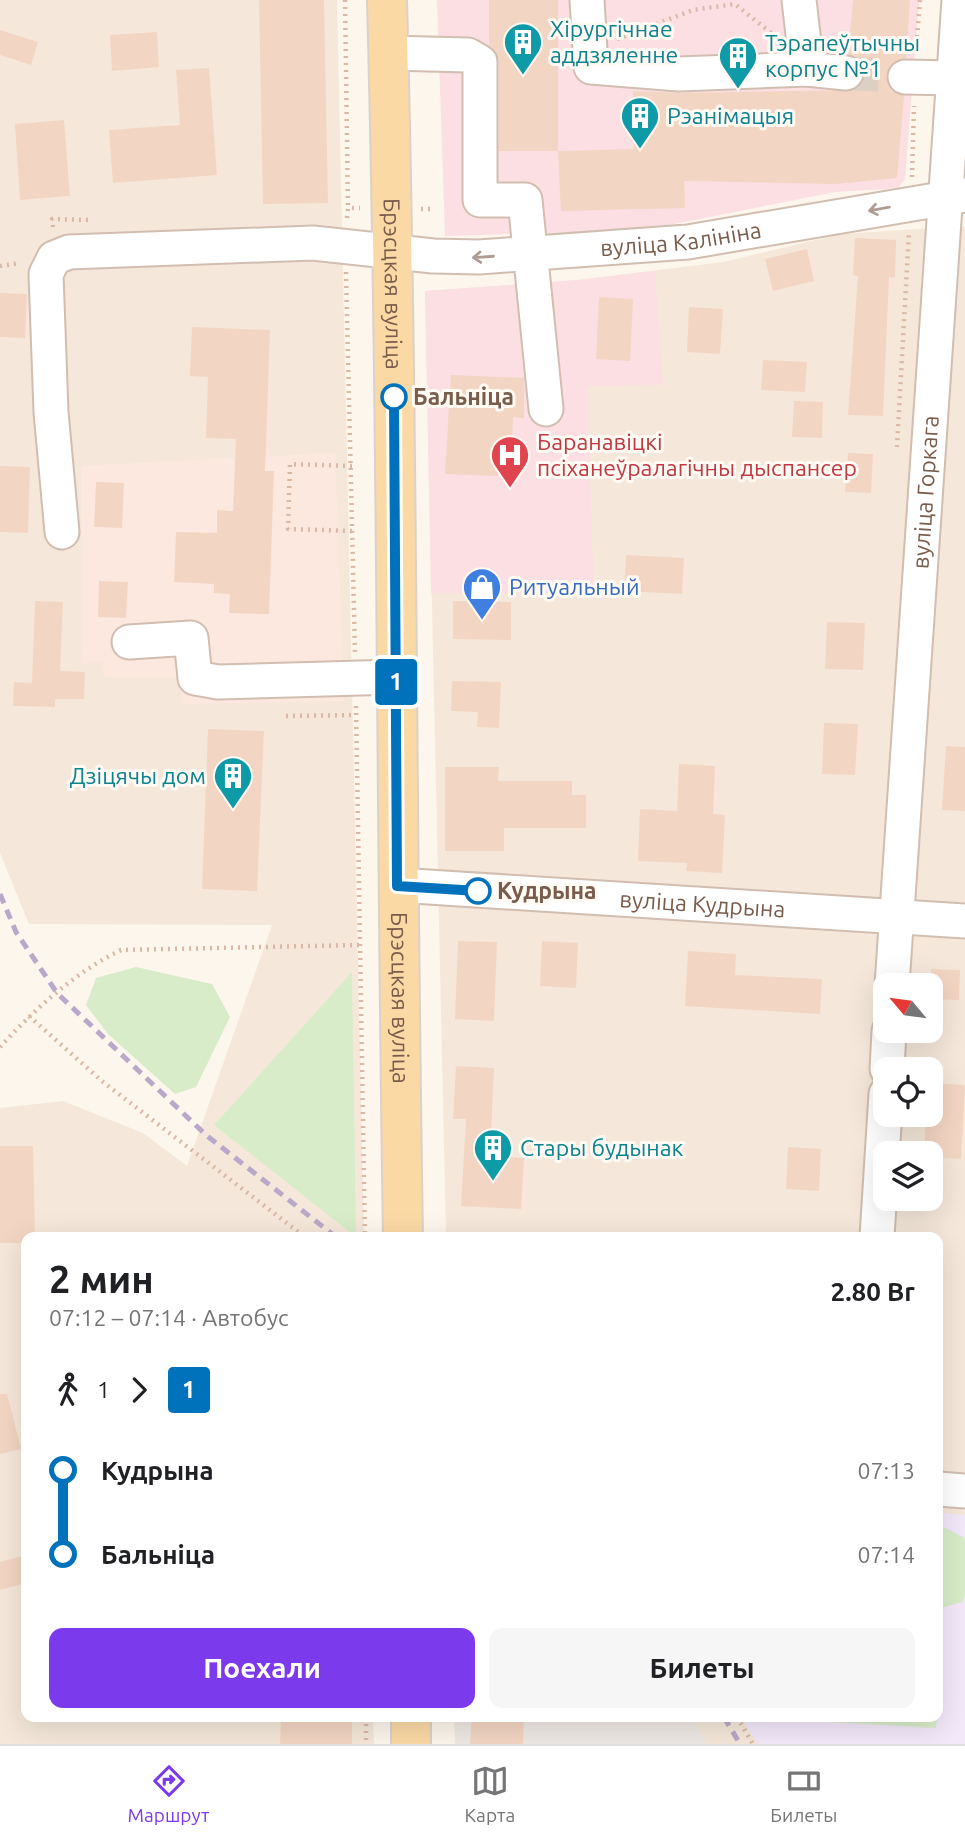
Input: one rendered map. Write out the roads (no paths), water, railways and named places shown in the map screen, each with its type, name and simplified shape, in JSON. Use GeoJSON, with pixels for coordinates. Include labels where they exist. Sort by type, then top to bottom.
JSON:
{"type":"FeatureCollection","features":[{"type":"Feature","properties":{"kind":"main road","name":"Брэсцкая вуліца"},"geometry":{"type":"LineString","coordinates":[[387,0],[394,252],[397,886],[403,1232]]}},
{"type":"Feature","properties":{"kind":"main road"},"geometry":{"type":"LineString","coordinates":[[411,1722],[411,1744]]}},
{"type":"Feature","properties":{"kind":"street"},"geometry":{"type":"LineString","coordinates":[[587,0],[591,67],[679,74],[806,64],[846,73]]}},
{"type":"Feature","properties":{"kind":"street"},"geometry":{"type":"LineString","coordinates":[[799,0],[806,64]]}},
{"type":"Feature","properties":{"kind":"street","name":"вуліца Горкага"},"geometry":{"type":"LineString","coordinates":[[893,973],[956,196],[954,78],[959,0]]}},
{"type":"Feature","properties":{"kind":"street"},"geometry":{"type":"LineString","coordinates":[[388,53],[468,55],[480,62],[480,200],[526,201],[546,409]]}},
{"type":"Feature","properties":{"kind":"street"},"geometry":{"type":"LineString","coordinates":[[905,77],[954,78]]}},
{"type":"Feature","properties":{"kind":"street","name":"вуліца Калініна"},"geometry":{"type":"LineString","coordinates":[[62,532],[51,412],[46,274],[54,258],[69,252],[253,243],[346,246],[460,257],[530,253],[688,242],[956,196]]}},
{"type":"Feature","properties":{"kind":"street"},"geometry":{"type":"LineString","coordinates":[[129,642],[191,638],[195,678],[218,682],[396,677]]}},
{"type":"Feature","properties":{"kind":"street","name":"вуліца Кудрына"},"geometry":{"type":"LineString","coordinates":[[397,886],[965,921]]}},
{"type":"Feature","properties":{"kind":"street"},"geometry":{"type":"LineString","coordinates":[[877,1232],[884,1127]]}},
{"type":"Feature","properties":{"kind":"street"},"geometry":{"type":"LineString","coordinates":[[943,1489],[965,1490]]}},
{"type":"Feature","properties":{"kind":"tunnel"},"geometry":{"type":"LineString","coordinates":[[846,73],[905,77]]}},
{"type":"Feature","properties":{"kind":"railway"},"geometry":{"type":"LineString","coordinates":[[0,894],[16,932],[57,993],[206,1135],[330,1232]]}},
{"type":"Feature","properties":{"kind":"railway"},"geometry":{"type":"LineString","coordinates":[[727,1722],[740,1744]]}},
{"type":"Feature","properties":{"kind":"place","name":"Хірургічнае аддзяленне"},"geometry":{"type":"Point","coordinates":[523,76]}},
{"type":"Feature","properties":{"kind":"place","name":"Тэрапеўтычны корпус №1"},"geometry":{"type":"Point","coordinates":[738,90]}},
{"type":"Feature","properties":{"kind":"place","name":"Рэанімацыя"},"geometry":{"type":"Point","coordinates":[640,150]}},
{"type":"Feature","properties":{"kind":"place","name":"Бальніца"},"geometry":{"type":"Point","coordinates":[394,397]}},
{"type":"Feature","properties":{"kind":"place","name":"Баранавіцкі псіханеўралагічны дыспансер"},"geometry":{"type":"Point","coordinates":[510,489]}},
{"type":"Feature","properties":{"kind":"place","name":"Ритуальный"},"geometry":{"type":"Point","coordinates":[482,621]}},
{"type":"Feature","properties":{"kind":"place","name":"Дзіцячы дом"},"geometry":{"type":"Point","coordinates":[233,810]}},
{"type":"Feature","properties":{"kind":"place","name":"Кудрына"},"geometry":{"type":"Point","coordinates":[478,891]}},
{"type":"Feature","properties":{"kind":"place","name":"Стары будынак"},"geometry":{"type":"Point","coordinates":[493,1182]}}]}
